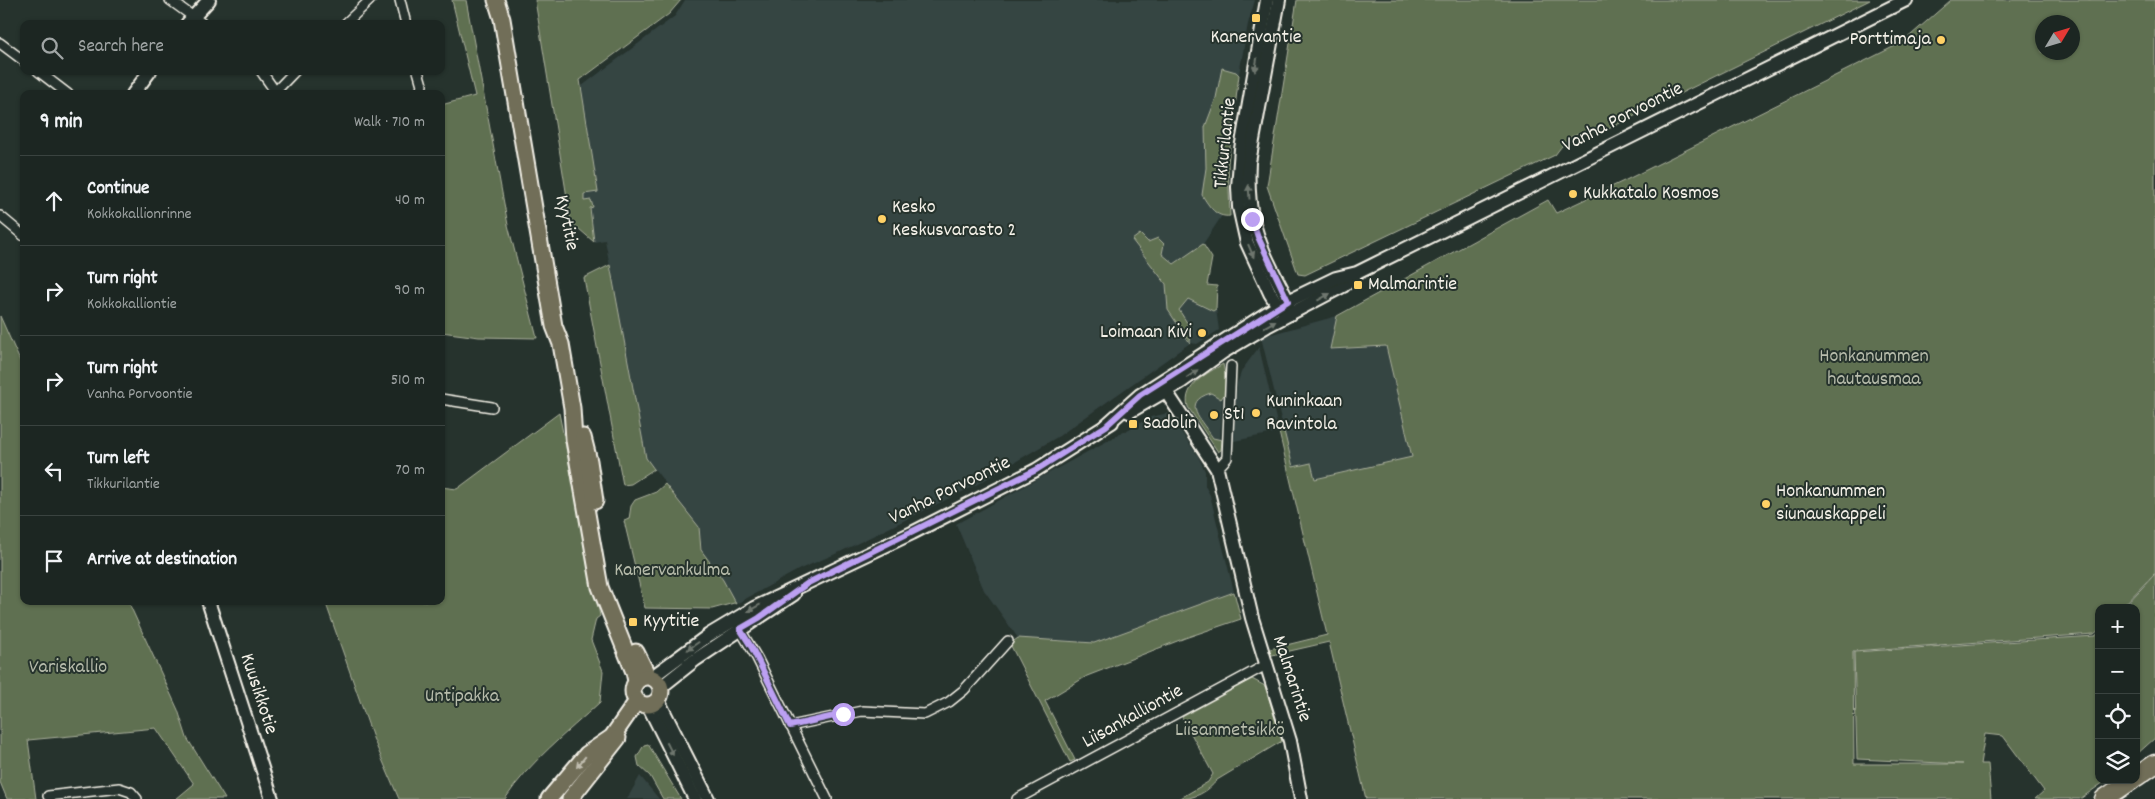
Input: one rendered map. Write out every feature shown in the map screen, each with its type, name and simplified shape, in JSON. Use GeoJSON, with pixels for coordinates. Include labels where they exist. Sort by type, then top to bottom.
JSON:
{"type":"FeatureCollection","features":[{"type":"Feature","properties":{"kind":"highway"},"geometry":{"type":"LineString","coordinates":[[2140,774],[2155,764]]}},
{"type":"Feature","properties":{"kind":"highway"},"geometry":{"type":"LineString","coordinates":[[2104,799],[2126,784]]}},
{"type":"Feature","properties":{"kind":"main road"},"geometry":{"type":"LineString","coordinates":[[195,20],[209,0]]}},
{"type":"Feature","properties":{"kind":"main road","name":"Kyytitie"},"geometry":{"type":"LineString","coordinates":[[496,0],[502,19],[523,141],[525,165],[554,326],[561,344],[572,408],[574,440],[600,586],[634,672],[648,692],[708,799]]}},
{"type":"Feature","properties":{"kind":"main road","name":"Kyytitie"},"geometry":{"type":"LineString","coordinates":[[502,19],[503,0]]}},
{"type":"Feature","properties":{"kind":"main road","name":"Tikkurilantie"},"geometry":{"type":"LineString","coordinates":[[1267,0],[1241,149],[1238,187],[1239,207],[1247,243],[1284,307]]}},
{"type":"Feature","properties":{"kind":"main road","name":"Tikkurilantie"},"geometry":{"type":"LineString","coordinates":[[1279,0],[1249,162],[1248,184],[1250,205],[1258,237],[1284,307]]}},
{"type":"Feature","properties":{"kind":"main road","name":"Vanha Porvoontie"},"geometry":{"type":"LineString","coordinates":[[549,799],[587,754],[612,737],[648,692],[695,660],[737,624],[776,596],[808,583],[1036,470],[1106,426],[1284,307],[1308,306],[1343,286],[1357,273],[1906,0]]}},
{"type":"Feature","properties":{"kind":"main road"},"geometry":{"type":"LineString","coordinates":[[136,90],[147,75]]}},
{"type":"Feature","properties":{"kind":"main road","name":"Malmarintie"},"geometry":{"type":"LineString","coordinates":[[1162,387],[1217,469],[1245,593],[1287,729],[1301,799]]}},
{"type":"Feature","properties":{"kind":"main road","name":"Kuusikkotie"},"geometry":{"type":"LineString","coordinates":[[209,605],[272,799]]}},
{"type":"Feature","properties":{"kind":"main road","name":"Kyytitie"},"geometry":{"type":"LineString","coordinates":[[648,692],[695,799]]}},
{"type":"Feature","properties":{"kind":"main road","name":"Vanha Porvoontie"},"geometry":{"type":"LineString","coordinates":[[570,799],[636,717],[648,692]]}},
{"type":"Feature","properties":{"kind":"street"},"geometry":{"type":"LineString","coordinates":[[170,0],[193,20]]}},
{"type":"Feature","properties":{"kind":"street"},"geometry":{"type":"LineString","coordinates":[[349,20],[370,0]]}},
{"type":"Feature","properties":{"kind":"street"},"geometry":{"type":"LineString","coordinates":[[400,0],[405,20]]}},
{"type":"Feature","properties":{"kind":"street"},"geometry":{"type":"LineString","coordinates":[[0,43],[20,58]]}},
{"type":"Feature","properties":{"kind":"street"},"geometry":{"type":"LineString","coordinates":[[43,75],[63,90]]}},
{"type":"Feature","properties":{"kind":"street"},"geometry":{"type":"LineString","coordinates":[[264,75],[273,90]]}},
{"type":"Feature","properties":{"kind":"street"},"geometry":{"type":"LineString","coordinates":[[278,90],[291,75]]}},
{"type":"Feature","properties":{"kind":"street"},"geometry":{"type":"LineString","coordinates":[[419,75],[422,85],[421,90]]}},
{"type":"Feature","properties":{"kind":"street"},"geometry":{"type":"LineString","coordinates":[[0,216],[20,233]]}},
{"type":"Feature","properties":{"kind":"street"},"geometry":{"type":"LineString","coordinates":[[1217,469],[1227,458],[1231,366]]}},
{"type":"Feature","properties":{"kind":"street"},"geometry":{"type":"LineString","coordinates":[[445,400],[492,407]]}},
{"type":"Feature","properties":{"kind":"street"},"geometry":{"type":"LineString","coordinates":[[737,624],[754,653],[828,799]]}},
{"type":"Feature","properties":{"kind":"street"},"geometry":{"type":"LineString","coordinates":[[790,726],[862,711],[925,714],[949,702],[964,690],[1008,641]]}},
{"type":"Feature","properties":{"kind":"street","name":"Liisankalliontie"},"geometry":{"type":"LineString","coordinates":[[1017,799],[1266,665]]}},
{"type":"Feature","properties":{"kind":"street"},"geometry":{"type":"LineString","coordinates":[[48,796],[119,788],[132,792],[137,799]]}},
{"type":"Feature","properties":{"kind":"shaded area"},"geometry":{"type":"Polygon","coordinates":[[[685,0],[1255,0],[1248,24],[1231,119],[1223,181],[1225,211],[1203,244],[1174,264],[1148,242],[1133,240],[1166,284],[1168,310],[1190,342],[1191,329],[1179,310],[1188,299],[1213,311],[1216,309],[1219,330],[1197,344],[1190,343],[1059,436],[976,485],[840,552],[800,569],[736,604],[723,580],[702,551],[699,527],[646,458],[605,240],[594,242],[590,208],[593,206],[591,200],[584,201],[582,86],[675,16],[685,0]]]}},
{"type":"Feature","properties":{"kind":"shaded area"},"geometry":{"type":"Polygon","coordinates":[[[1337,316],[1330,349],[1386,346],[1412,458],[1315,479],[1293,468],[1261,337],[1337,316]]]}},
{"type":"Feature","properties":{"kind":"shaded area"},"geometry":{"type":"Polygon","coordinates":[[[1259,347],[1279,432],[1234,441],[1237,384],[1242,370],[1259,347]]]}},
{"type":"Feature","properties":{"kind":"shaded area"},"geometry":{"type":"Polygon","coordinates":[[[1223,389],[1219,445],[1189,406],[1189,397],[1223,389]]]}},
{"type":"Feature","properties":{"kind":"shaded area"},"geometry":{"type":"Polygon","coordinates":[[[1168,413],[1198,456],[1205,471],[1205,486],[1210,495],[1234,592],[1094,643],[1018,638],[984,590],[956,524],[1151,417],[1168,413]]]}},
{"type":"Feature","properties":{"kind":"shaded area"},"geometry":{"type":"Polygon","coordinates":[[[640,776],[659,799],[627,799],[640,776]]]}},
{"type":"Feature","properties":{"kind":"green space"},"geometry":{"type":"Polygon","coordinates":[[[452,0],[466,0],[508,225],[537,338],[479,337],[445,333],[445,104],[475,96],[452,0]]]}},
{"type":"Feature","properties":{"kind":"green space"},"geometry":{"type":"Polygon","coordinates":[[[535,0],[681,0],[669,14],[580,80],[598,192],[584,194],[584,201],[591,200],[593,207],[590,208],[594,242],[571,222],[535,0]]]}},
{"type":"Feature","properties":{"kind":"green space"},"geometry":{"type":"Polygon","coordinates":[[[1297,0],[1870,0],[1604,131],[1575,134],[1555,155],[1305,275],[1298,274],[1267,186],[1297,0]]]}},
{"type":"Feature","properties":{"kind":"green space","name":"Honkanummen hautausmaa"},"geometry":{"type":"Polygon","coordinates":[[[1951,0],[2155,0],[2155,573],[2125,604],[2095,604],[2094,634],[1853,651],[1854,764],[1963,764],[1857,759],[1854,652],[2095,636],[2095,784],[2101,784],[2080,799],[2035,799],[2044,791],[2003,736],[1985,734],[1980,764],[1988,764],[1991,799],[1366,799],[1329,642],[1268,656],[1266,650],[1327,635],[1279,432],[1284,431],[1293,467],[1311,463],[1315,479],[1412,457],[1386,346],[1330,349],[1337,316],[1548,200],[1556,213],[1903,42],[1951,0]]]}},
{"type":"Feature","properties":{"kind":"green space"},"geometry":{"type":"Polygon","coordinates":[[[1222,68],[1236,72],[1239,75],[1228,163],[1230,216],[1217,213],[1210,207],[1202,195],[1206,168],[1205,127],[1216,98],[1222,68]]]}},
{"type":"Feature","properties":{"kind":"green space"},"geometry":{"type":"Polygon","coordinates":[[[1140,234],[1148,242],[1158,238],[1164,244],[1162,254],[1174,264],[1203,244],[1212,258],[1207,285],[1217,286],[1216,309],[1213,311],[1188,299],[1179,310],[1191,329],[1190,343],[1168,310],[1166,284],[1132,240],[1140,234]]]}},
{"type":"Feature","properties":{"kind":"green space"},"geometry":{"type":"Polygon","coordinates":[[[610,265],[646,458],[654,469],[631,484],[623,485],[584,278],[610,265]]]}},
{"type":"Feature","properties":{"kind":"green space","name":"Variskallio"},"geometry":{"type":"Polygon","coordinates":[[[0,316],[20,361],[20,605],[130,605],[178,710],[187,738],[225,799],[176,799],[194,784],[156,728],[28,740],[36,799],[7,799],[0,782],[0,316]]]}},
{"type":"Feature","properties":{"kind":"green space"},"geometry":{"type":"Polygon","coordinates":[[[1223,364],[1228,389],[1221,399],[1211,393],[1202,397],[1197,401],[1195,407],[1199,419],[1213,438],[1222,440],[1221,450],[1218,452],[1188,407],[1187,399],[1192,386],[1210,371],[1223,364]]]}},
{"type":"Feature","properties":{"kind":"green space","name":"Untipakka"},"geometry":{"type":"Polygon","coordinates":[[[559,413],[600,616],[596,619],[591,640],[603,671],[600,702],[537,760],[505,799],[399,799],[373,738],[326,605],[445,605],[445,488],[457,489],[559,413]]]}},
{"type":"Feature","properties":{"kind":"green space","name":"Kanervankulma"},"geometry":{"type":"Polygon","coordinates":[[[665,484],[699,527],[701,550],[723,580],[736,604],[712,609],[645,608],[624,521],[629,519],[631,506],[635,500],[656,492],[665,484]]]}},
{"type":"Feature","properties":{"kind":"green space"},"geometry":{"type":"Polygon","coordinates":[[[2155,574],[2155,738],[2140,751],[2140,604],[2127,604],[2155,574]]]}},
{"type":"Feature","properties":{"kind":"green space"},"geometry":{"type":"Polygon","coordinates":[[[1234,592],[1241,619],[1185,638],[1087,676],[1045,701],[1075,760],[1070,762],[1010,644],[1018,638],[1094,643],[1234,592]]]}},
{"type":"Feature","properties":{"kind":"green space","name":"Liisanmetsikkö"},"geometry":{"type":"Polygon","coordinates":[[[1252,679],[1265,686],[1282,741],[1217,780],[1200,794],[1190,798],[1179,799],[1208,782],[1213,774],[1182,717],[1252,679]]]}},
{"type":"Feature","properties":{"kind":"green space"},"geometry":{"type":"Polygon","coordinates":[[[648,744],[681,799],[663,799],[650,776],[639,766],[637,757],[644,745],[648,744]]]}},
{"type":"Feature","properties":{"kind":"place","name":"Kanervantie"},"geometry":{"type":"Point","coordinates":[1256,18]}},
{"type":"Feature","properties":{"kind":"place","name":"Porttimaja"},"geometry":{"type":"Point","coordinates":[1941,40]}},
{"type":"Feature","properties":{"kind":"place","name":"Kukkatalo Kosmos"},"geometry":{"type":"Point","coordinates":[1573,194]}},
{"type":"Feature","properties":{"kind":"place","name":"Kesko Keskusvarasto 2"},"geometry":{"type":"Point","coordinates":[882,219]}},
{"type":"Feature","properties":{"kind":"place","name":"Malmarintie"},"geometry":{"type":"Point","coordinates":[1358,285]}},
{"type":"Feature","properties":{"kind":"place","name":"Loimaan Kivi"},"geometry":{"type":"Point","coordinates":[1202,333]}},
{"type":"Feature","properties":{"kind":"place","name":"Kuninkaan Ravintola"},"geometry":{"type":"Point","coordinates":[1256,413]}},
{"type":"Feature","properties":{"kind":"place","name":"St1"},"geometry":{"type":"Point","coordinates":[1214,415]}},
{"type":"Feature","properties":{"kind":"place","name":"Sadolin"},"geometry":{"type":"Point","coordinates":[1133,424]}},
{"type":"Feature","properties":{"kind":"place","name":"Honkanummen siunauskappeli"},"geometry":{"type":"Point","coordinates":[1766,504]}},
{"type":"Feature","properties":{"kind":"place","name":"Kyytitie"},"geometry":{"type":"Point","coordinates":[633,622]}},
{"type":"Feature","properties":{"kind":"route"},"geometry":{"type":"LineString","coordinates":[[843,714],[800,722],[790,726],[752,648],[740,629],[759,618],[808,583],[1036,470],[1106,426],[1140,395],[1174,372],[1288,301],[1258,237],[1252,219]]}}]}
